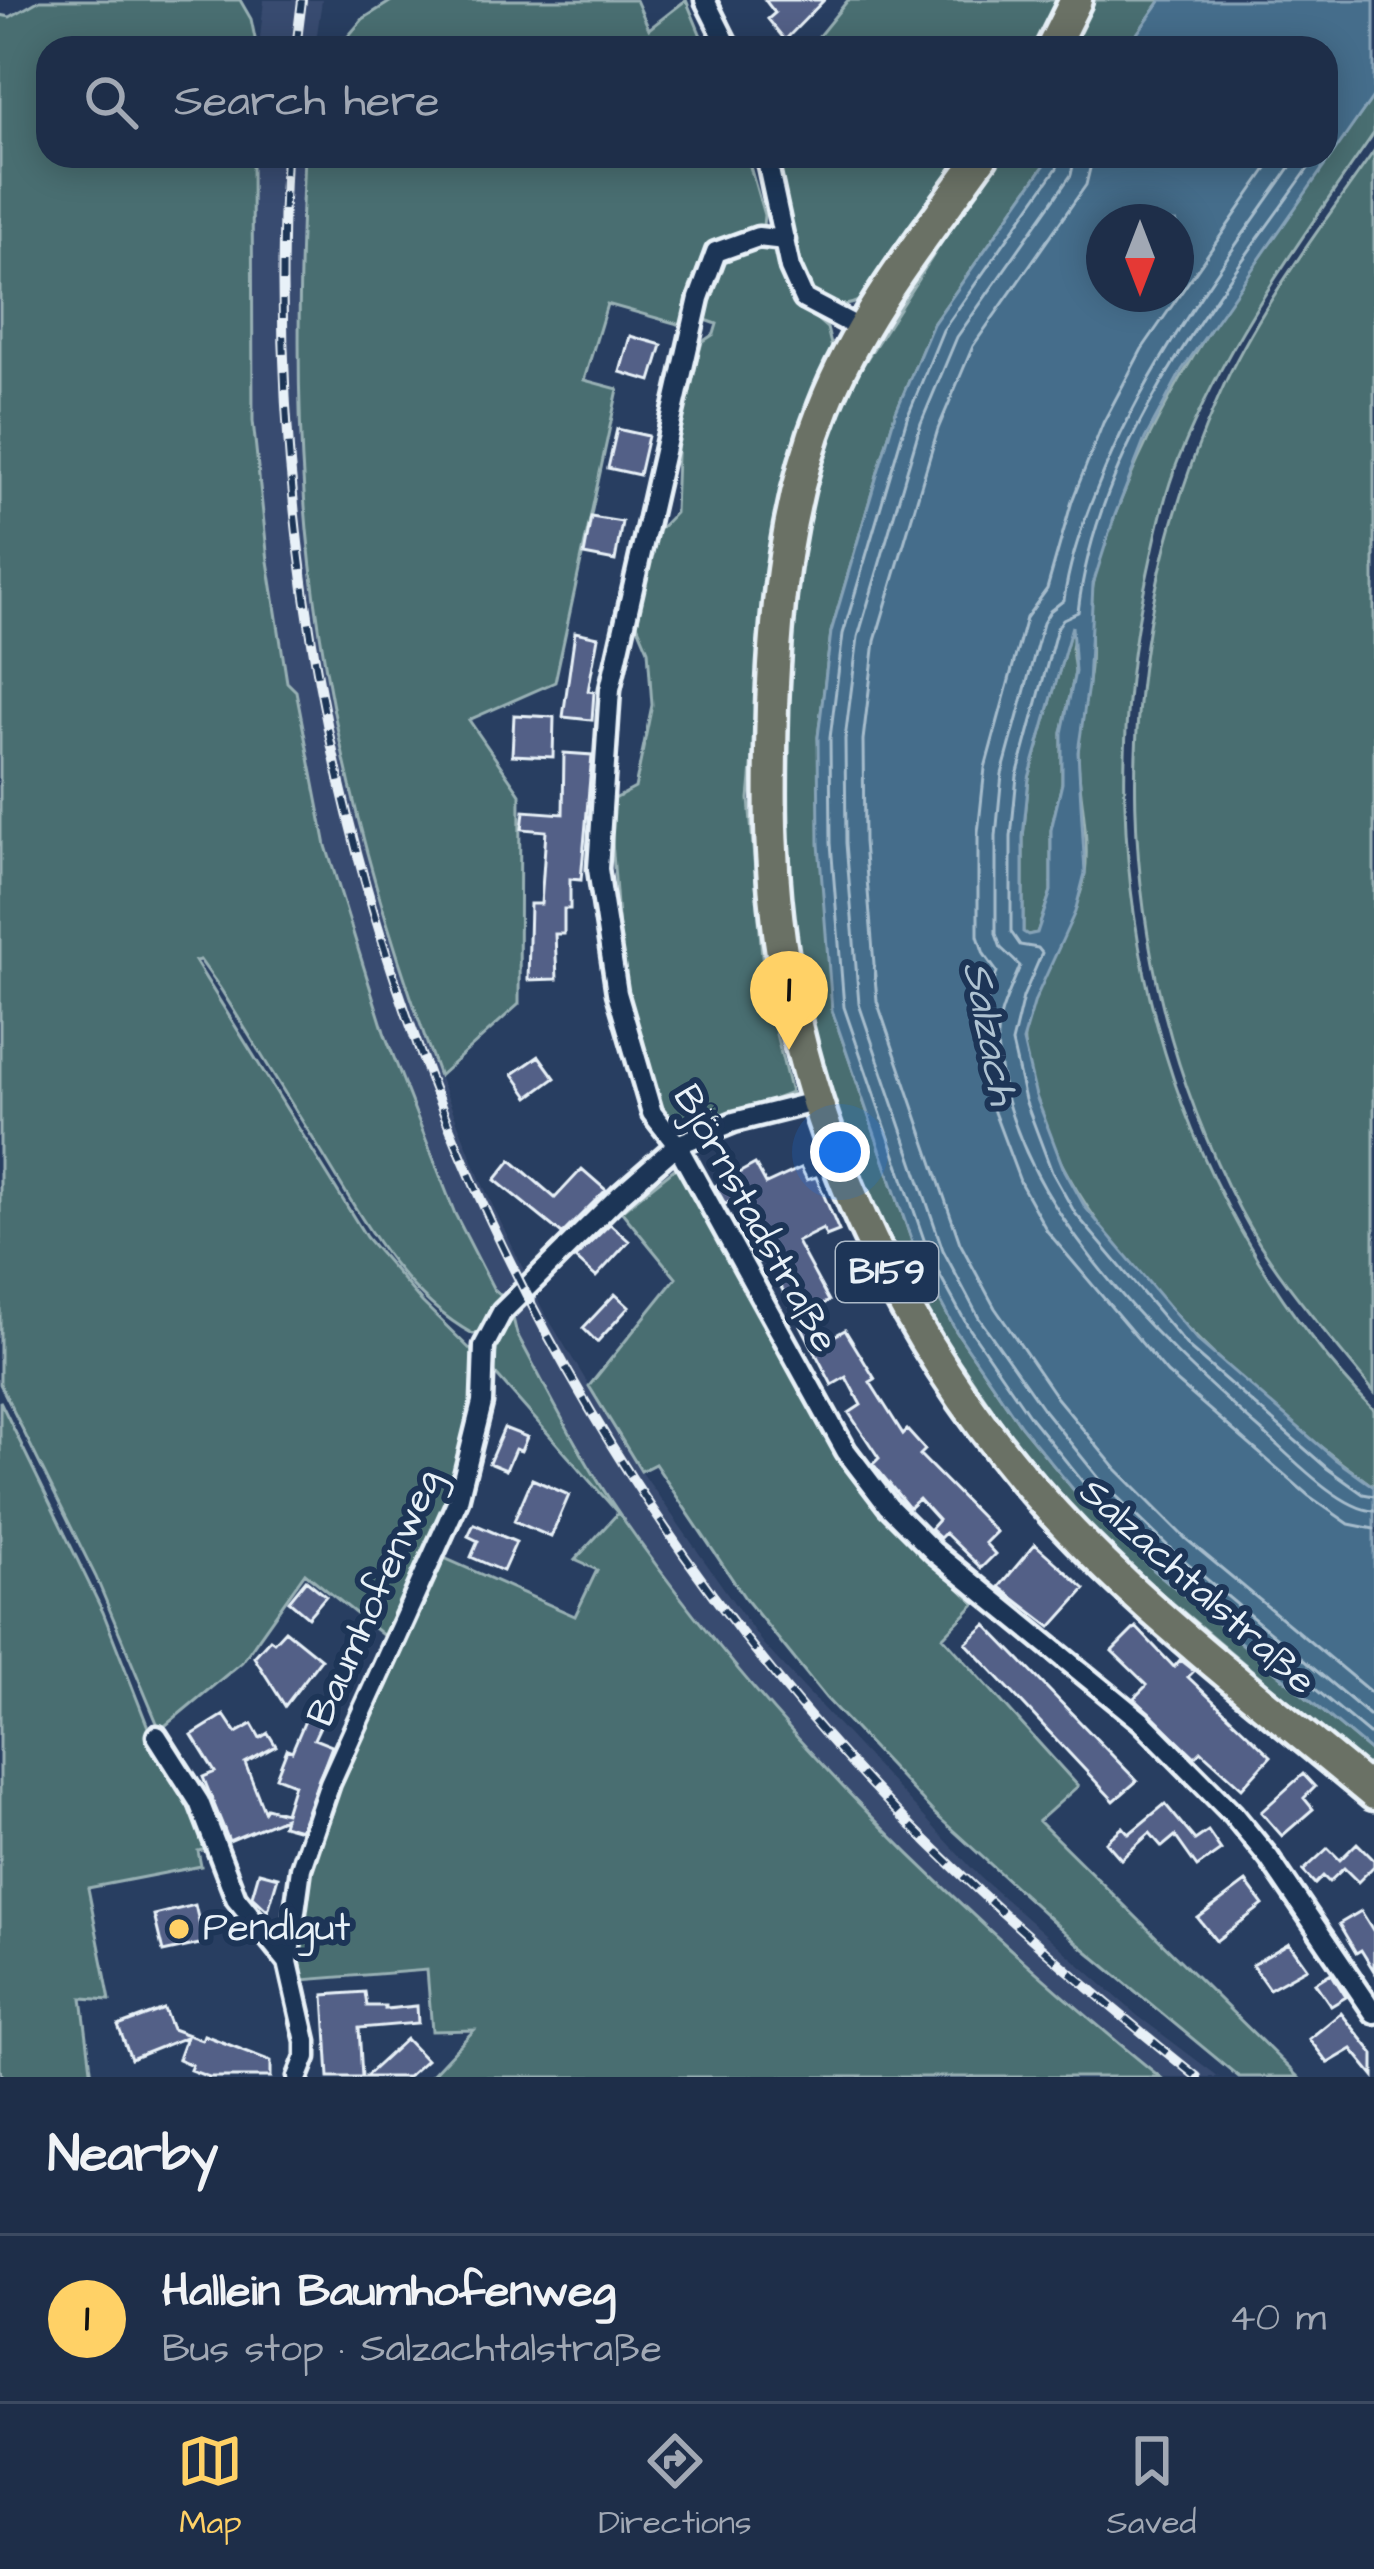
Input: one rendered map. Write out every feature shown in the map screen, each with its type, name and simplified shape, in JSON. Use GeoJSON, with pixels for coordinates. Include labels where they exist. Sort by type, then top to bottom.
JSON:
{"type":"FeatureCollection","features":[{"type":"Feature","properties":{"kind":"main road"},"geometry":{"type":"LineString","coordinates":[[1058,36],[1076,0]]}},
{"type":"Feature","properties":{"kind":"main road","name":"Salzachtalstraße"},"geometry":{"type":"LineString","coordinates":[[974,168],[861,329],[825,403],[805,456],[782,572],[774,651],[772,853],[783,954],[818,1101],[849,1189],[925,1343],[1025,1479],[1136,1595],[1374,1793]]}},
{"type":"Feature","properties":{"kind":"street"},"geometry":{"type":"LineString","coordinates":[[705,0],[723,36]]}},
{"type":"Feature","properties":{"kind":"street"},"geometry":{"type":"LineString","coordinates":[[769,168],[790,268],[804,299],[861,329]]}},
{"type":"Feature","properties":{"kind":"street","name":"Björnstadstraße"},"geometry":{"type":"LineString","coordinates":[[785,240],[758,237],[716,252],[699,298],[610,689],[598,869],[617,993],[652,1113],[677,1145],[846,1451],[888,1506],[934,1552],[1141,1721],[1233,1814],[1269,1858],[1374,2013]]}},
{"type":"Feature","properties":{"kind":"street","name":"Baumhofenweg"},"geometry":{"type":"LineString","coordinates":[[298,2077],[306,2041],[288,1962],[301,1868],[330,1784],[458,1500],[482,1402],[484,1346],[502,1312],[677,1145],[734,1122],[818,1101]]}},
{"type":"Feature","properties":{"kind":"street"},"geometry":{"type":"LineString","coordinates":[[157,1736],[199,1802],[236,1898],[288,1962]]}},
{"type":"Feature","properties":{"kind":"shaded area"},"geometry":{"type":"Polygon","coordinates":[[[264,0],[322,0],[317,36],[260,36],[264,0]]]}},
{"type":"Feature","properties":{"kind":"shaded area"},"geometry":{"type":"Polygon","coordinates":[[[252,168],[304,168],[299,277],[304,492],[326,666],[355,807],[408,993],[481,1181],[543,1310],[641,1471],[763,1644],[981,1878],[1138,2016],[1219,2077],[1160,2077],[1037,1977],[958,1905],[803,1746],[727,1657],[619,1513],[560,1415],[501,1293],[494,1291],[461,1226],[384,1032],[326,846],[296,691],[287,682],[253,421],[252,168]]]}},
{"type":"Feature","properties":{"kind":"green space"},"geometry":{"type":"Polygon","coordinates":[[[40,0],[240,0],[251,19],[255,36],[36,36],[36,168],[252,168],[253,421],[287,682],[296,691],[326,846],[384,1032],[455,1214],[494,1290],[504,1298],[473,1334],[424,1298],[366,1224],[220,988],[200,960],[195,961],[366,1237],[477,1356],[475,1400],[464,1466],[389,1640],[305,1573],[242,1662],[160,1730],[96,1577],[0,1384],[0,15],[10,17],[40,0]]]}},
{"type":"Feature","properties":{"kind":"green space"},"geometry":{"type":"Polygon","coordinates":[[[393,0],[636,0],[649,29],[686,0],[701,36],[348,36],[363,19],[393,0]]]}},
{"type":"Feature","properties":{"kind":"green space"},"geometry":{"type":"Polygon","coordinates":[[[848,0],[1059,0],[1040,36],[819,36],[848,0]]]}},
{"type":"Feature","properties":{"kind":"green space"},"geometry":{"type":"Polygon","coordinates":[[[1092,0],[1161,0],[1136,36],[1073,36],[1092,0]]]}},
{"type":"Feature","properties":{"kind":"green space"},"geometry":{"type":"Polygon","coordinates":[[[1374,95],[1374,133],[1243,331],[1198,414],[1173,473],[1146,581],[1129,692],[1125,804],[1134,915],[1157,1024],[1192,1130],[1240,1230],[1301,1324],[1374,1410],[1374,1487],[1266,1402],[1210,1350],[1107,1234],[1066,1172],[1038,1108],[1024,1044],[1031,1005],[1072,916],[1085,874],[1078,746],[1090,667],[1092,596],[1109,532],[1145,445],[1203,341],[1322,168],[1338,168],[1338,146],[1374,95]]]}},
{"type":"Feature","properties":{"kind":"green space"},"geometry":{"type":"Polygon","coordinates":[[[1374,151],[1374,1392],[1302,1304],[1254,1235],[1196,1113],[1164,1012],[1144,909],[1136,805],[1139,701],[1154,597],[1181,495],[1219,396],[1252,332],[1374,151]]]}},
{"type":"Feature","properties":{"kind":"green space"},"geometry":{"type":"Polygon","coordinates":[[[304,168],[750,168],[764,215],[763,227],[735,236],[685,326],[607,304],[584,380],[618,389],[555,682],[469,720],[520,794],[519,1004],[439,1076],[370,862],[321,642],[304,493],[300,282],[304,168]]]}},
{"type":"Feature","properties":{"kind":"green space"},"geometry":{"type":"Polygon","coordinates":[[[776,168],[954,168],[869,292],[852,304],[833,303],[808,285],[776,168]]]}},
{"type":"Feature","properties":{"kind":"green space"},"geometry":{"type":"Polygon","coordinates":[[[989,168],[1043,168],[933,324],[895,414],[831,632],[818,737],[832,1010],[919,1262],[956,1331],[1021,1426],[1082,1500],[1155,1571],[1374,1754],[1374,1773],[1149,1583],[1072,1509],[1010,1434],[943,1337],[905,1270],[819,1070],[788,916],[780,776],[797,542],[830,432],[852,382],[989,168]]]}},
{"type":"Feature","properties":{"kind":"green space"},"geometry":{"type":"Polygon","coordinates":[[[757,247],[775,251],[794,299],[827,328],[832,349],[808,405],[783,495],[770,574],[749,799],[765,991],[791,1093],[710,1124],[682,1129],[655,1101],[623,983],[609,802],[635,788],[652,705],[648,650],[634,617],[652,537],[675,513],[678,426],[702,342],[714,334],[717,324],[703,319],[723,257],[757,247]]]}},
{"type":"Feature","properties":{"kind":"green space"},"geometry":{"type":"Polygon","coordinates":[[[1072,625],[1075,672],[1062,733],[1062,783],[1051,830],[1051,891],[1037,933],[1027,935],[1023,932],[1023,837],[1029,778],[1072,625]]]}},
{"type":"Feature","properties":{"kind":"green space"},"geometry":{"type":"Polygon","coordinates":[[[678,1166],[841,1454],[891,1519],[975,1604],[943,1637],[1078,1786],[1039,1821],[1298,2077],[1239,2077],[1077,1943],[934,1813],[826,1698],[745,1598],[655,1464],[641,1471],[589,1386],[676,1278],[621,1211],[678,1166]]]}},
{"type":"Feature","properties":{"kind":"green space"},"geometry":{"type":"Polygon","coordinates":[[[513,1318],[566,1427],[606,1494],[740,1672],[940,1884],[1160,2077],[430,2077],[474,2030],[432,2031],[427,1970],[302,1980],[299,1929],[306,1876],[322,1820],[368,1707],[444,1558],[575,1616],[597,1570],[575,1560],[618,1513],[492,1370],[499,1337],[513,1318]]]}},
{"type":"Feature","properties":{"kind":"green space"},"geometry":{"type":"Polygon","coordinates":[[[0,1401],[103,1612],[148,1727],[197,1805],[213,1848],[198,1851],[201,1866],[88,1888],[110,2000],[82,1998],[92,2077],[3,2077],[0,2069],[0,1401]]]}},
{"type":"Feature","properties":{"kind":"water"},"geometry":{"type":"Polygon","coordinates":[[[1161,0],[1374,0],[1374,95],[1338,147],[1338,36],[1136,36],[1161,0]]]}},
{"type":"Feature","properties":{"kind":"water","name":"Salzach"},"geometry":{"type":"Polygon","coordinates":[[[1043,168],[1323,168],[1182,370],[1145,439],[1115,515],[1093,584],[1088,685],[1078,752],[1085,873],[1075,912],[1035,1000],[1023,1041],[1036,1096],[1063,1167],[1085,1207],[1197,1340],[1374,1487],[1374,1754],[1155,1571],[1082,1500],[1021,1426],[956,1331],[919,1262],[832,1010],[819,844],[818,737],[831,632],[895,414],[933,324],[1043,168]],[[1072,626],[1029,778],[1023,837],[1023,932],[1028,935],[1037,933],[1051,891],[1051,830],[1062,783],[1062,733],[1075,672],[1072,626]]]}},
{"type":"Feature","properties":{"kind":"building"},"geometry":{"type":"Polygon","coordinates":[[[765,0],[824,0],[789,36],[782,36],[768,19],[775,13],[765,0]]]}},
{"type":"Feature","properties":{"kind":"building"},"geometry":{"type":"Polygon","coordinates":[[[630,336],[662,345],[651,381],[620,372],[630,336]]]}},
{"type":"Feature","properties":{"kind":"building"},"geometry":{"type":"Polygon","coordinates":[[[617,429],[648,436],[639,475],[608,468],[617,429]]]}},
{"type":"Feature","properties":{"kind":"building"},"geometry":{"type":"Polygon","coordinates":[[[591,517],[622,522],[615,561],[584,555],[591,517]]]}},
{"type":"Feature","properties":{"kind":"building"},"geometry":{"type":"Polygon","coordinates":[[[575,632],[598,637],[588,691],[594,692],[592,720],[563,717],[575,632]]]}},
{"type":"Feature","properties":{"kind":"building"},"geometry":{"type":"Polygon","coordinates":[[[514,715],[554,717],[553,757],[512,755],[514,715]]]}},
{"type":"Feature","properties":{"kind":"building"},"geometry":{"type":"Polygon","coordinates":[[[564,753],[592,755],[581,880],[570,879],[564,934],[555,934],[557,979],[528,980],[530,904],[541,904],[546,831],[522,829],[524,811],[563,814],[564,753]]]}},
{"type":"Feature","properties":{"kind":"building"},"geometry":{"type":"Polygon","coordinates":[[[539,1056],[555,1078],[529,1097],[513,1074],[539,1056]]]}},
{"type":"Feature","properties":{"kind":"building"},"geometry":{"type":"Polygon","coordinates":[[[511,1160],[555,1198],[582,1169],[606,1190],[562,1234],[495,1180],[511,1160]]]}},
{"type":"Feature","properties":{"kind":"building"},"geometry":{"type":"Polygon","coordinates":[[[755,1164],[766,1184],[801,1168],[807,1180],[816,1177],[839,1231],[826,1236],[823,1229],[797,1242],[829,1301],[811,1311],[827,1340],[845,1330],[903,1434],[907,1430],[925,1450],[920,1455],[996,1532],[985,1543],[995,1554],[981,1568],[945,1533],[940,1538],[930,1529],[938,1520],[919,1499],[909,1508],[873,1464],[879,1458],[849,1413],[861,1405],[846,1377],[832,1385],[766,1258],[757,1263],[739,1230],[755,1221],[741,1196],[725,1204],[715,1186],[755,1164]]]}},
{"type":"Feature","properties":{"kind":"building"},"geometry":{"type":"Polygon","coordinates":[[[610,1224],[629,1241],[596,1277],[575,1258],[610,1224]]]}},
{"type":"Feature","properties":{"kind":"building"},"geometry":{"type":"Polygon","coordinates":[[[615,1294],[629,1307],[597,1342],[583,1328],[615,1294]]]}},
{"type":"Feature","properties":{"kind":"building"},"geometry":{"type":"Polygon","coordinates":[[[504,1428],[527,1437],[521,1451],[515,1449],[506,1470],[489,1463],[504,1428]]]}},
{"type":"Feature","properties":{"kind":"building"},"geometry":{"type":"Polygon","coordinates":[[[532,1479],[569,1495],[551,1537],[514,1521],[532,1479]]]}},
{"type":"Feature","properties":{"kind":"building"},"geometry":{"type":"Polygon","coordinates":[[[474,1524],[516,1542],[503,1571],[471,1557],[478,1541],[468,1536],[474,1524]]]}},
{"type":"Feature","properties":{"kind":"building"},"geometry":{"type":"Polygon","coordinates":[[[1035,1544],[1085,1589],[1051,1627],[999,1587],[1035,1544]]]}},
{"type":"Feature","properties":{"kind":"building"},"geometry":{"type":"Polygon","coordinates":[[[306,1580],[326,1596],[308,1617],[289,1601],[306,1580]]]}},
{"type":"Feature","properties":{"kind":"building"},"geometry":{"type":"Polygon","coordinates":[[[986,1625],[1137,1781],[1114,1801],[966,1643],[986,1625]]]}},
{"type":"Feature","properties":{"kind":"building"},"geometry":{"type":"Polygon","coordinates":[[[1136,1627],[1174,1667],[1180,1660],[1194,1671],[1188,1677],[1271,1756],[1242,1788],[1201,1751],[1195,1757],[1134,1698],[1147,1685],[1112,1651],[1136,1627]]]}},
{"type":"Feature","properties":{"kind":"building"},"geometry":{"type":"Polygon","coordinates":[[[285,1630],[321,1659],[285,1706],[254,1657],[285,1630]]]}},
{"type":"Feature","properties":{"kind":"building"},"geometry":{"type":"Polygon","coordinates":[[[224,1715],[236,1733],[252,1724],[260,1738],[268,1733],[276,1746],[245,1763],[264,1811],[285,1813],[294,1784],[276,1777],[287,1749],[292,1751],[307,1716],[322,1722],[314,1739],[332,1746],[300,1830],[282,1825],[284,1818],[229,1841],[203,1777],[215,1772],[192,1735],[224,1715]]]}},
{"type":"Feature","properties":{"kind":"building"},"geometry":{"type":"Polygon","coordinates":[[[1303,1774],[1315,1787],[1304,1798],[1313,1809],[1282,1836],[1261,1812],[1303,1774]]]}},
{"type":"Feature","properties":{"kind":"building"},"geometry":{"type":"Polygon","coordinates":[[[1165,1804],[1195,1840],[1208,1831],[1221,1850],[1197,1867],[1175,1836],[1162,1847],[1150,1833],[1121,1859],[1106,1842],[1123,1827],[1129,1834],[1165,1804]]]}},
{"type":"Feature","properties":{"kind":"building"},"geometry":{"type":"Polygon","coordinates":[[[1357,1843],[1374,1860],[1358,1882],[1344,1868],[1329,1882],[1323,1876],[1315,1884],[1303,1871],[1328,1848],[1340,1860],[1357,1843]]]}},
{"type":"Feature","properties":{"kind":"building"},"geometry":{"type":"Polygon","coordinates":[[[259,1872],[278,1877],[268,1911],[252,1896],[259,1872]]]}},
{"type":"Feature","properties":{"kind":"building"},"geometry":{"type":"Polygon","coordinates":[[[1246,1882],[1263,1905],[1216,1941],[1198,1918],[1246,1882]]]}},
{"type":"Feature","properties":{"kind":"building","name":"Pendlgut"},"geometry":{"type":"Polygon","coordinates":[[[195,1905],[204,1943],[163,1952],[154,1915],[195,1905]]]}},
{"type":"Feature","properties":{"kind":"building"},"geometry":{"type":"Polygon","coordinates":[[[1361,1911],[1374,1932],[1374,1971],[1361,1950],[1356,1953],[1339,1924],[1361,1911]]]}},
{"type":"Feature","properties":{"kind":"building"},"geometry":{"type":"Polygon","coordinates":[[[1289,1943],[1307,1968],[1269,1989],[1252,1965],[1289,1943]]]}},
{"type":"Feature","properties":{"kind":"building"},"geometry":{"type":"Polygon","coordinates":[[[1331,1973],[1346,1997],[1331,2006],[1315,1983],[1331,1973]]]}},
{"type":"Feature","properties":{"kind":"building"},"geometry":{"type":"Polygon","coordinates":[[[365,1992],[367,2006],[417,2006],[418,2023],[359,2028],[362,2077],[329,2077],[324,1995],[365,1992]]]}},
{"type":"Feature","properties":{"kind":"building"},"geometry":{"type":"Polygon","coordinates":[[[164,2009],[172,2029],[202,2040],[204,2035],[271,2061],[271,2077],[209,2077],[190,2070],[192,2065],[178,2059],[186,2037],[131,2059],[118,2026],[164,2009]]]}},
{"type":"Feature","properties":{"kind":"building"},"geometry":{"type":"Polygon","coordinates":[[[1341,2013],[1374,2054],[1374,2076],[1352,2049],[1328,2063],[1309,2039],[1341,2013]]]}},
{"type":"Feature","properties":{"kind":"building"},"geometry":{"type":"Polygon","coordinates":[[[406,2039],[426,2060],[407,2077],[365,2077],[406,2039]]]}},
{"type":"Feature","properties":{"kind":"railway"},"geometry":{"type":"LineString","coordinates":[[298,36],[302,0]]}},
{"type":"Feature","properties":{"kind":"railway"},"geometry":{"type":"LineString","coordinates":[[286,168],[285,375],[305,593],[346,807],[407,1016],[489,1218],[591,1411],[711,1593],[851,1763],[1018,1926],[1197,2077]]}},
{"type":"Feature","properties":{"kind":"place","name":"Hallein Baumhofenweg"},"geometry":{"type":"Point","coordinates":[789,1050]}},
{"type":"Feature","properties":{"kind":"place","name":"Pendlgut"},"geometry":{"type":"Point","coordinates":[179,1929]}}]}
